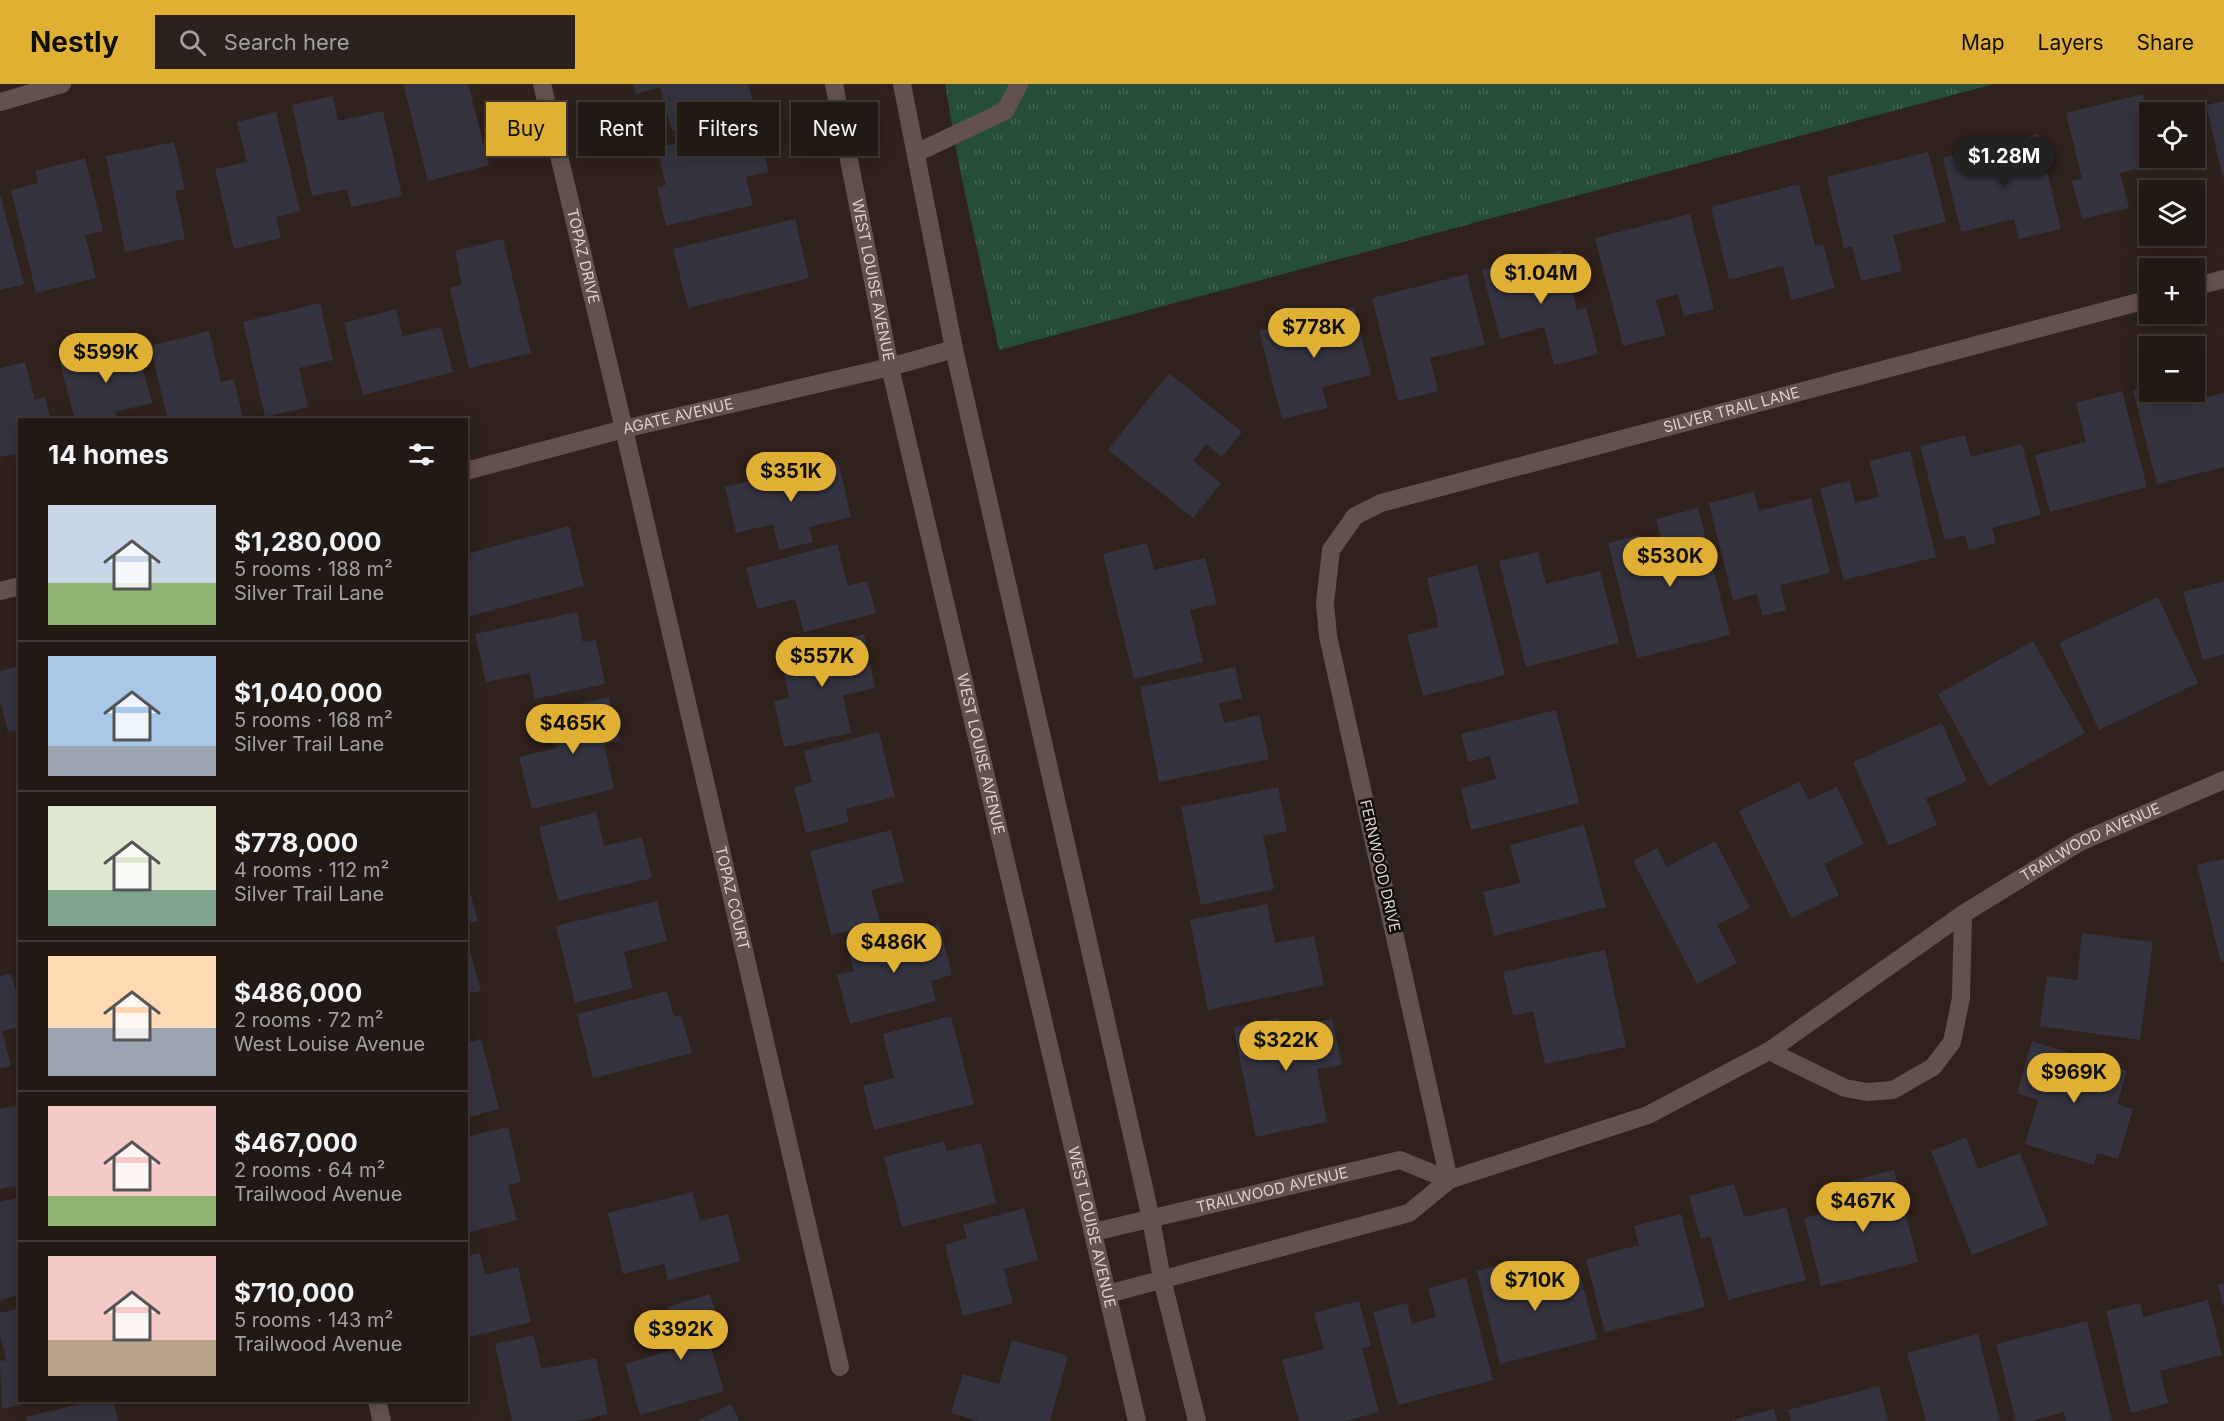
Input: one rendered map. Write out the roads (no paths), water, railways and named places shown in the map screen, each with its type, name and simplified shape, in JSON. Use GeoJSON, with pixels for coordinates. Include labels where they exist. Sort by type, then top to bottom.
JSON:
{"type":"FeatureCollection","features":[{"type":"Feature","properties":{"kind":"street"},"geometry":{"type":"LineString","coordinates":[[0,102],[62,84]]}},
{"type":"Feature","properties":{"kind":"street","name":"TOPAZ DRIVE"},"geometry":{"type":"LineString","coordinates":[[542,84],[624,429]]}},
{"type":"Feature","properties":{"kind":"street","name":"WEST LOUISE AVENUE"},"geometry":{"type":"LineString","coordinates":[[834,84],[890,367],[1137,1421]]}},
{"type":"Feature","properties":{"kind":"street"},"geometry":{"type":"LineString","coordinates":[[902,84],[954,349],[1151,1219],[1162,1279],[1197,1421]]}},
{"type":"Feature","properties":{"kind":"street"},"geometry":{"type":"LineString","coordinates":[[916,153],[1005,111],[1019,84]]}},
{"type":"Feature","properties":{"kind":"street"},"geometry":{"type":"LineString","coordinates":[[2205,284],[2224,279]]}},
{"type":"Feature","properties":{"kind":"street","name":"SILVER TRAIL LANE"},"geometry":{"type":"LineString","coordinates":[[1331,550],[1355,516],[1381,503],[2139,302]]}},
{"type":"Feature","properties":{"kind":"street","name":"AGATE AVENUE"},"geometry":{"type":"LineString","coordinates":[[468,470],[624,429],[890,367],[954,349]]}},
{"type":"Feature","properties":{"kind":"street","name":"TOPAZ COURT"},"geometry":{"type":"LineString","coordinates":[[624,429],[840,1367]]}},
{"type":"Feature","properties":{"kind":"street","name":"FERNWOOD DRIVE"},"geometry":{"type":"LineString","coordinates":[[1331,550],[1325,603],[1328,636],[1449,1180]]}},
{"type":"Feature","properties":{"kind":"street"},"geometry":{"type":"LineString","coordinates":[[0,591],[18,586]]}},
{"type":"Feature","properties":{"kind":"street","name":"TRAILWOOD AVENUE"},"geometry":{"type":"LineString","coordinates":[[1108,1294],[1409,1213],[1449,1180],[1648,1115],[1769,1051],[1963,914],[2080,842],[2224,780]]}},
{"type":"Feature","properties":{"kind":"street"},"geometry":{"type":"LineString","coordinates":[[1769,1051],[1845,1088],[1867,1092],[1893,1090],[1933,1067],[1952,1042],[1961,998],[1963,914]]}},
{"type":"Feature","properties":{"kind":"street","name":"TRAILWOOD AVENUE"},"geometry":{"type":"LineString","coordinates":[[1094,1232],[1400,1160],[1449,1180]]}},
{"type":"Feature","properties":{"kind":"street"},"geometry":{"type":"LineString","coordinates":[[377,1402],[382,1421]]}}]}
